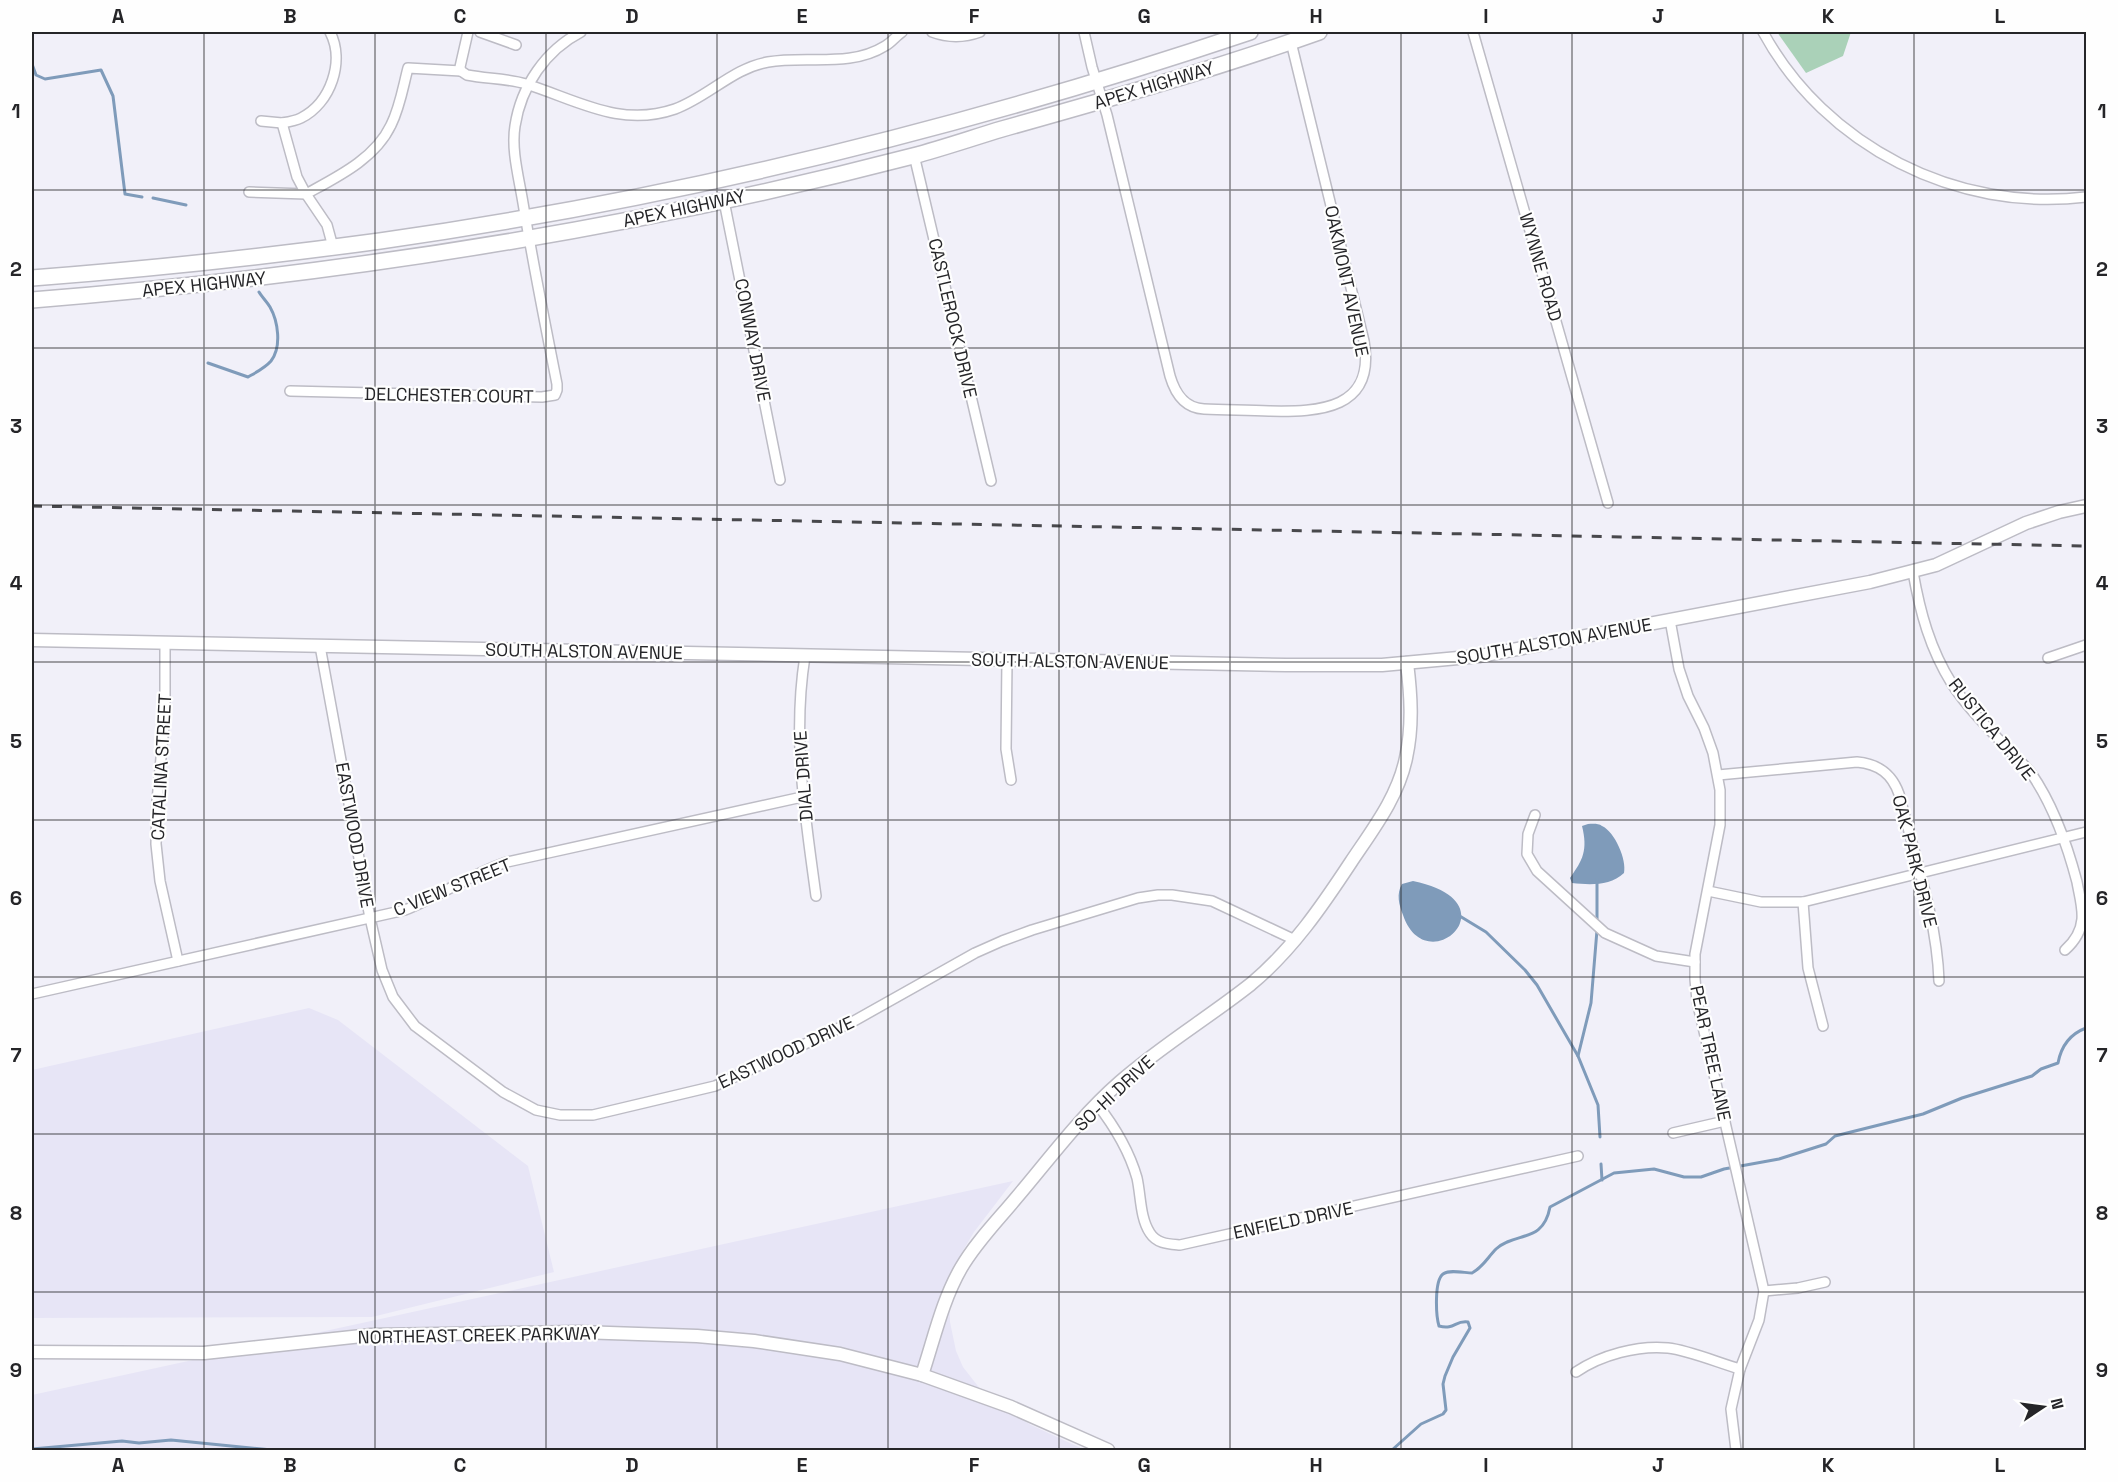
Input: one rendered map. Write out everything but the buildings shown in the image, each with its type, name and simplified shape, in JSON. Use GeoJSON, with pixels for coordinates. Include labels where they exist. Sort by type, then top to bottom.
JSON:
{"type":"FeatureCollection","features":[{"type":"Feature","properties":{"kind":"main road","name":"APEX HIGHWAY"},"geometry":{"type":"LineString","coordinates":[[32,278],[333,247],[615,201],[777,166],[970,118],[1097,81],[1250,32]]}},
{"type":"Feature","properties":{"kind":"main road","name":"APEX HIGHWAY"},"geometry":{"type":"LineString","coordinates":[[32,300],[158,290],[293,275],[576,231],[724,201],[914,155],[1103,101],[1319,32]]}},
{"type":"Feature","properties":{"kind":"street"},"geometry":{"type":"LineString","coordinates":[[261,121],[282,123],[301,118],[317,106],[330,88],[336,65],[336,43],[330,32]]}},
{"type":"Feature","properties":{"kind":"street"},"geometry":{"type":"LineString","coordinates":[[461,71],[461,59],[468,32]]}},
{"type":"Feature","properties":{"kind":"street"},"geometry":{"type":"LineString","coordinates":[[480,32],[516,45]]}},
{"type":"Feature","properties":{"kind":"street"},"geometry":{"type":"LineString","coordinates":[[529,237],[515,152],[514,129],[518,108],[528,85],[550,54],[581,32]]}},
{"type":"Feature","properties":{"kind":"street"},"geometry":{"type":"LineString","coordinates":[[249,192],[306,194],[357,164],[377,146],[390,128],[399,107],[408,68],[461,71],[467,75],[508,80],[612,114],[638,115],[675,109],[694,100],[728,78],[763,63],[799,59],[844,59],[865,55],[885,46],[902,32]]}},
{"type":"Feature","properties":{"kind":"street"},"geometry":{"type":"LineString","coordinates":[[932,32],[954,37],[969,36],[980,32]]}},
{"type":"Feature","properties":{"kind":"street","name":"OAKMONT AVENUE"},"geometry":{"type":"LineString","coordinates":[[1084,32],[1170,376],[1179,397],[1196,409],[1204,410],[1298,412],[1335,406],[1346,399],[1360,381],[1365,366],[1366,352],[1291,42]]}},
{"type":"Feature","properties":{"kind":"street","name":"WYNNE ROAD"},"geometry":{"type":"LineString","coordinates":[[1473,32],[1608,503]]}},
{"type":"Feature","properties":{"kind":"street"},"geometry":{"type":"LineString","coordinates":[[1763,32],[1787,70],[1823,110],[1860,140],[1907,168],[1957,186],[1994,195],[2036,199],[2086,197]]}},
{"type":"Feature","properties":{"kind":"street"},"geometry":{"type":"LineString","coordinates":[[282,123],[297,177],[327,225],[333,247]]}},
{"type":"Feature","properties":{"kind":"street","name":"CASTLEROCK DRIVE"},"geometry":{"type":"LineString","coordinates":[[914,155],[992,481]]}},
{"type":"Feature","properties":{"kind":"street","name":"CONWAY DRIVE"},"geometry":{"type":"LineString","coordinates":[[724,201],[780,480]]}},
{"type":"Feature","properties":{"kind":"street","name":"DELCHESTER COURT"},"geometry":{"type":"LineString","coordinates":[[290,391],[542,397],[555,395],[557,384],[529,237]]}},
{"type":"Feature","properties":{"kind":"street","name":"SOUTH ALSTON AVENUE"},"geometry":{"type":"LineString","coordinates":[[32,640],[1362,666],[1480,656],[1912,572],[1936,565],[2026,523],[2058,512],[2086,506]]}},
{"type":"Feature","properties":{"kind":"street","name":"RUSTICA DRIVE"},"geometry":{"type":"LineString","coordinates":[[1912,572],[1923,623],[1945,671],[1977,716],[2030,772],[2064,838],[2082,889],[2082,921],[2073,943],[2065,950]]}},
{"type":"Feature","properties":{"kind":"street","name":"PEAR TREE LANE"},"geometry":{"type":"LineString","coordinates":[[1671,620],[1679,669],[1688,696],[1710,745],[1720,790],[1720,825],[1695,962],[1697,1001],[1764,1291],[1759,1320],[1740,1369],[1731,1408],[1736,1450]]}},
{"type":"Feature","properties":{"kind":"street","name":"CATALINA STREET"},"geometry":{"type":"LineString","coordinates":[[165,643],[165,715],[157,801],[156,844],[160,881],[178,961]]}},
{"type":"Feature","properties":{"kind":"street"},"geometry":{"type":"LineString","coordinates":[[2048,658],[2086,645]]}},
{"type":"Feature","properties":{"kind":"street","name":"EASTWOOD DRIVE"},"geometry":{"type":"LineString","coordinates":[[320,646],[370,918],[388,986],[400,1008],[415,1026],[503,1092],[547,1113],[578,1116],[593,1114],[729,1082],[854,1021],[975,953],[1032,930],[1138,898],[1172,895],[1212,901],[1295,940]]}},
{"type":"Feature","properties":{"kind":"street","name":"DIAL DRIVE"},"geometry":{"type":"LineString","coordinates":[[805,656],[799,726],[802,797],[816,896]]}},
{"type":"Feature","properties":{"kind":"street"},"geometry":{"type":"LineString","coordinates":[[1007,660],[1006,749],[1011,780]]}},
{"type":"Feature","properties":{"kind":"street","name":"SO-HI DRIVE"},"geometry":{"type":"LineString","coordinates":[[922,1375],[945,1301],[961,1268],[979,1242],[1097,1104],[1148,1059],[1250,985],[1268,969],[1312,919],[1369,836],[1383,815],[1400,781],[1406,760],[1411,720],[1407,663]]}},
{"type":"Feature","properties":{"kind":"street","name":"OAK PARK DRIVE"},"geometry":{"type":"LineString","coordinates":[[1718,775],[1857,762],[1869,763],[1878,767],[1894,781],[1938,950],[1940,981]]}},
{"type":"Feature","properties":{"kind":"street","name":"C VIEW STREET"},"geometry":{"type":"LineString","coordinates":[[32,994],[405,910],[421,904],[479,872],[507,862],[802,797]]}},
{"type":"Feature","properties":{"kind":"street"},"geometry":{"type":"LineString","coordinates":[[1535,815],[1528,834],[1527,854],[1537,871],[1605,933],[1656,956],[1695,962]]}},
{"type":"Feature","properties":{"kind":"street"},"geometry":{"type":"LineString","coordinates":[[1708,891],[1761,902],[1803,902],[2086,832]]}},
{"type":"Feature","properties":{"kind":"street"},"geometry":{"type":"LineString","coordinates":[[1803,902],[1808,968],[1822,1026]]}},
{"type":"Feature","properties":{"kind":"street","name":"ENFIELD DRIVE"},"geometry":{"type":"LineString","coordinates":[[1097,1104],[1115,1128],[1126,1149],[1137,1181],[1149,1231],[1160,1242],[1169,1244],[1180,1245],[1578,1156]]}},
{"type":"Feature","properties":{"kind":"street"},"geometry":{"type":"LineString","coordinates":[[1673,1133],[1725,1121]]}},
{"type":"Feature","properties":{"kind":"street"},"geometry":{"type":"LineString","coordinates":[[1764,1291],[1798,1288],[1825,1282]]}},
{"type":"Feature","properties":{"kind":"street","name":"NORTHEAST CREEK PARKWAY"},"geometry":{"type":"LineString","coordinates":[[32,1352],[204,1353],[371,1335],[580,1332],[697,1336],[754,1341],[840,1354],[922,1375]]}},
{"type":"Feature","properties":{"kind":"street"},"geometry":{"type":"LineString","coordinates":[[1576,1372],[1589,1363],[1648,1348],[1670,1348],[1740,1369]]}},
{"type":"Feature","properties":{"kind":"street"},"geometry":{"type":"LineString","coordinates":[[922,1375],[1011,1407],[1108,1450]]}},
{"type":"Feature","properties":{"kind":"shaded area"},"geometry":{"type":"Polygon","coordinates":[[[309,1008],[338,1020],[528,1166],[554,1272],[372,1317],[32,1318],[32,1070],[309,1008]]]}},
{"type":"Feature","properties":{"kind":"shaded area"},"geometry":{"type":"Polygon","coordinates":[[[1013,1181],[974,1232],[953,1273],[949,1298],[950,1322],[956,1351],[963,1367],[988,1399],[1031,1425],[1085,1450],[32,1450],[32,1395],[1013,1181]]]}},
{"type":"Feature","properties":{"kind":"green space"},"geometry":{"type":"Polygon","coordinates":[[[1777,32],[1851,32],[1843,56],[1806,73],[1777,32]]]}},
{"type":"Feature","properties":{"kind":"water"},"geometry":{"type":"Polygon","coordinates":[[[1599,824],[1611,834],[1624,861],[1624,873],[1606,882],[1572,883],[1570,878],[1583,854],[1582,826],[1599,824]]]}},
{"type":"Feature","properties":{"kind":"water"},"geometry":{"type":"Polygon","coordinates":[[[1413,881],[1443,891],[1458,905],[1461,919],[1455,931],[1443,940],[1429,941],[1414,934],[1403,915],[1399,900],[1400,888],[1402,884],[1413,881]]]}},
{"type":"Feature","properties":{"kind":"waterway"},"geometry":{"type":"LineString","coordinates":[[32,64],[36,75],[45,79],[101,70],[113,96],[125,194],[142,197]]}},
{"type":"Feature","properties":{"kind":"waterway"},"geometry":{"type":"LineString","coordinates":[[153,198],[186,205]]}},
{"type":"Feature","properties":{"kind":"waterway"},"geometry":{"type":"LineString","coordinates":[[208,363],[248,377],[271,361],[277,349],[277,327],[270,307],[259,292]]}},
{"type":"Feature","properties":{"kind":"waterway"},"geometry":{"type":"LineString","coordinates":[[1597,879],[1597,924]]}},
{"type":"Feature","properties":{"kind":"waterway"},"geometry":{"type":"LineString","coordinates":[[1458,915],[1486,932],[1537,985],[1578,1056],[1598,1105],[1600,1137]]}},
{"type":"Feature","properties":{"kind":"waterway"},"geometry":{"type":"LineString","coordinates":[[1578,1056],[1591,1003],[1597,930]]}},
{"type":"Feature","properties":{"kind":"waterway"},"geometry":{"type":"LineString","coordinates":[[1392,1450],[1421,1424],[1443,1414],[1446,1410],[1443,1384],[1445,1376],[1470,1328],[1468,1322],[1460,1322],[1448,1327],[1439,1326],[1436,1299],[1440,1278],[1449,1272],[1472,1273],[1476,1271],[1496,1249],[1512,1240],[1535,1232],[1541,1227],[1550,1207],[1614,1173],[1654,1169],[1684,1177],[1701,1177],[1724,1169],[1779,1159],[1826,1144],[1835,1136],[1923,1114],[1962,1098],[2032,1076],[2041,1069],[2058,1063],[2067,1042],[2086,1028]]}},
{"type":"Feature","properties":{"kind":"waterway"},"geometry":{"type":"LineString","coordinates":[[1601,1164],[1602,1180]]}},
{"type":"Feature","properties":{"kind":"waterway"},"geometry":{"type":"LineString","coordinates":[[32,1449],[122,1441],[139,1443],[171,1440],[272,1450]]}},
{"type":"Feature","properties":{"kind":"railway"},"geometry":{"type":"LineString","coordinates":[[32,506],[2086,546]]}}]}
